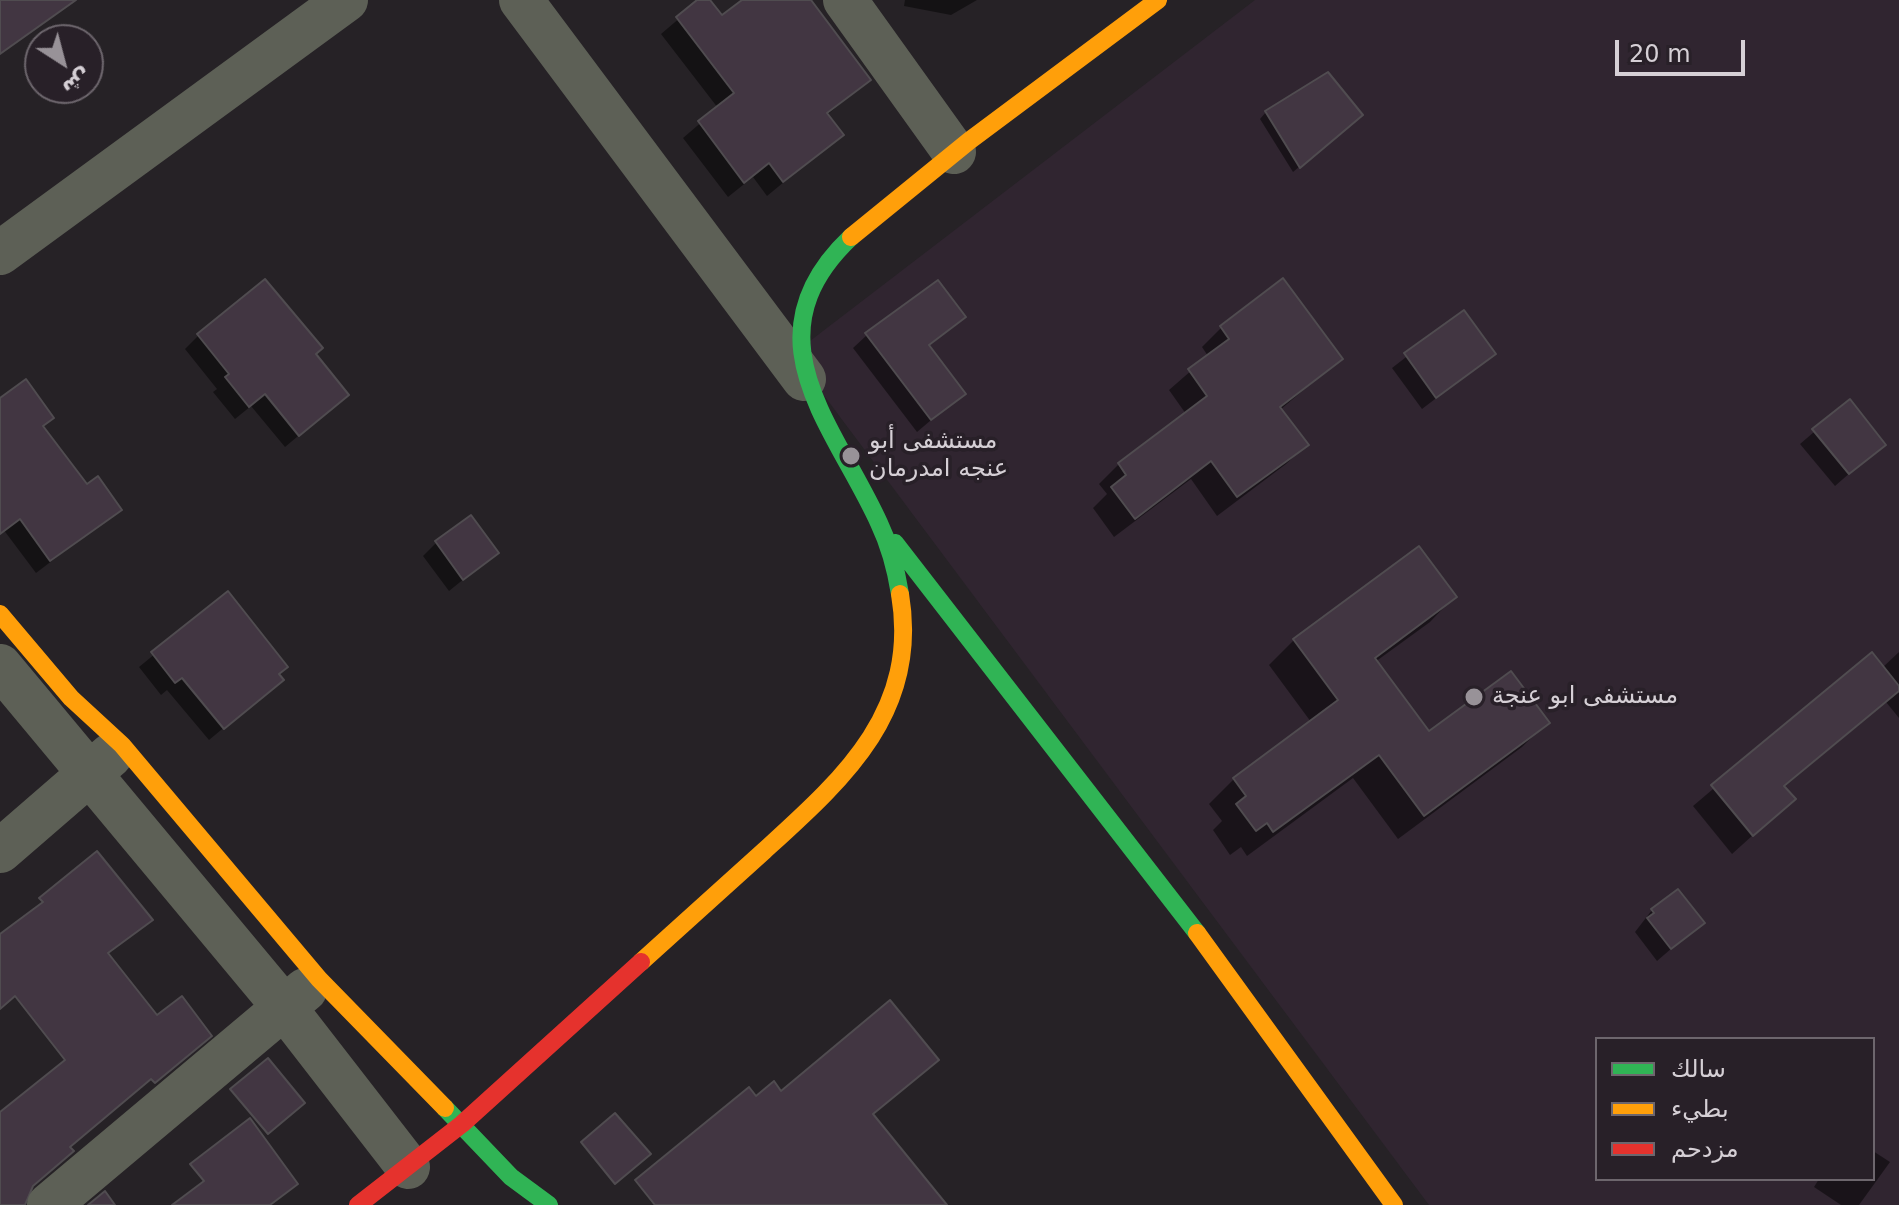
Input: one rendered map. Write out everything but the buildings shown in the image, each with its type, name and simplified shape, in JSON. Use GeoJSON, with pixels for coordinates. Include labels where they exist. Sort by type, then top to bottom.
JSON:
{"type":"FeatureCollection","features":[{"type":"Feature","properties":{"kind":"street"},"geometry":{"type":"LineString","coordinates":[[0,253],[346,0]]}},
{"type":"Feature","properties":{"kind":"street"},"geometry":{"type":"LineString","coordinates":[[521,0],[804,379],[817,413],[880,523],[1168,894],[1394,1205]]}},
{"type":"Feature","properties":{"kind":"street"},"geometry":{"type":"LineString","coordinates":[[845,0],[954,152]]}},
{"type":"Feature","properties":{"kind":"street"},"geometry":{"type":"LineString","coordinates":[[804,379],[801,344],[805,310],[818,277],[838,248],[954,152],[1158,0]]}},
{"type":"Feature","properties":{"kind":"street"},"geometry":{"type":"LineString","coordinates":[[358,1205],[462,1124],[823,797],[852,766],[876,730],[893,690],[902,648],[902,605],[895,563],[880,523]]}},
{"type":"Feature","properties":{"kind":"street"},"geometry":{"type":"LineString","coordinates":[[0,614],[71,698],[106,759],[284,1007],[408,1167]]}},
{"type":"Feature","properties":{"kind":"street"},"geometry":{"type":"LineString","coordinates":[[0,666],[106,759],[511,1177],[549,1205]]}},
{"type":"Feature","properties":{"kind":"street"},"geometry":{"type":"LineString","coordinates":[[0,851],[106,759]]}},
{"type":"Feature","properties":{"kind":"street"},"geometry":{"type":"LineString","coordinates":[[49,1205],[319,979]]}},
{"type":"Feature","properties":{"kind":"shaded area","name":"مستشفى ابو عنجة"},"geometry":{"type":"Polygon","coordinates":[[[1255,0],[1899,0],[1899,1205],[1429,1205],[793,354],[1255,0]]]}},
{"type":"Feature","properties":{"kind":"traffic: fast"},"geometry":{"type":"LineString","coordinates":[[851,237],[820,274],[804,310],[802,346],[809,381],[823,416],[886,540],[900,594]]}},
{"type":"Feature","properties":{"kind":"traffic: fast"},"geometry":{"type":"LineString","coordinates":[[895,543],[1197,933]]}},
{"type":"Feature","properties":{"kind":"traffic: fast"},"geometry":{"type":"LineString","coordinates":[[445,1108],[511,1177],[549,1205]]}},
{"type":"Feature","properties":{"kind":"traffic: slow"},"geometry":{"type":"LineString","coordinates":[[851,237],[969,141],[1158,0]]}},
{"type":"Feature","properties":{"kind":"traffic: slow"},"geometry":{"type":"LineString","coordinates":[[641,962],[821,797],[869,740],[887,708],[898,674],[903,636],[900,594]]}},
{"type":"Feature","properties":{"kind":"traffic: slow"},"geometry":{"type":"LineString","coordinates":[[0,614],[71,698],[122,745],[319,979],[445,1108]]}},
{"type":"Feature","properties":{"kind":"traffic: slow"},"geometry":{"type":"LineString","coordinates":[[1197,933],[1394,1205]]}},
{"type":"Feature","properties":{"kind":"traffic: jam"},"geometry":{"type":"LineString","coordinates":[[358,1205],[462,1124],[641,962]]}},
{"type":"Feature","properties":{"kind":"place","name":"مستشفى أبو عنجه امدرمان"},"geometry":{"type":"Point","coordinates":[851,456]}},
{"type":"Feature","properties":{"kind":"place","name":"مستشفى ابو عنجة"},"geometry":{"type":"Point","coordinates":[1474,697]}}]}
